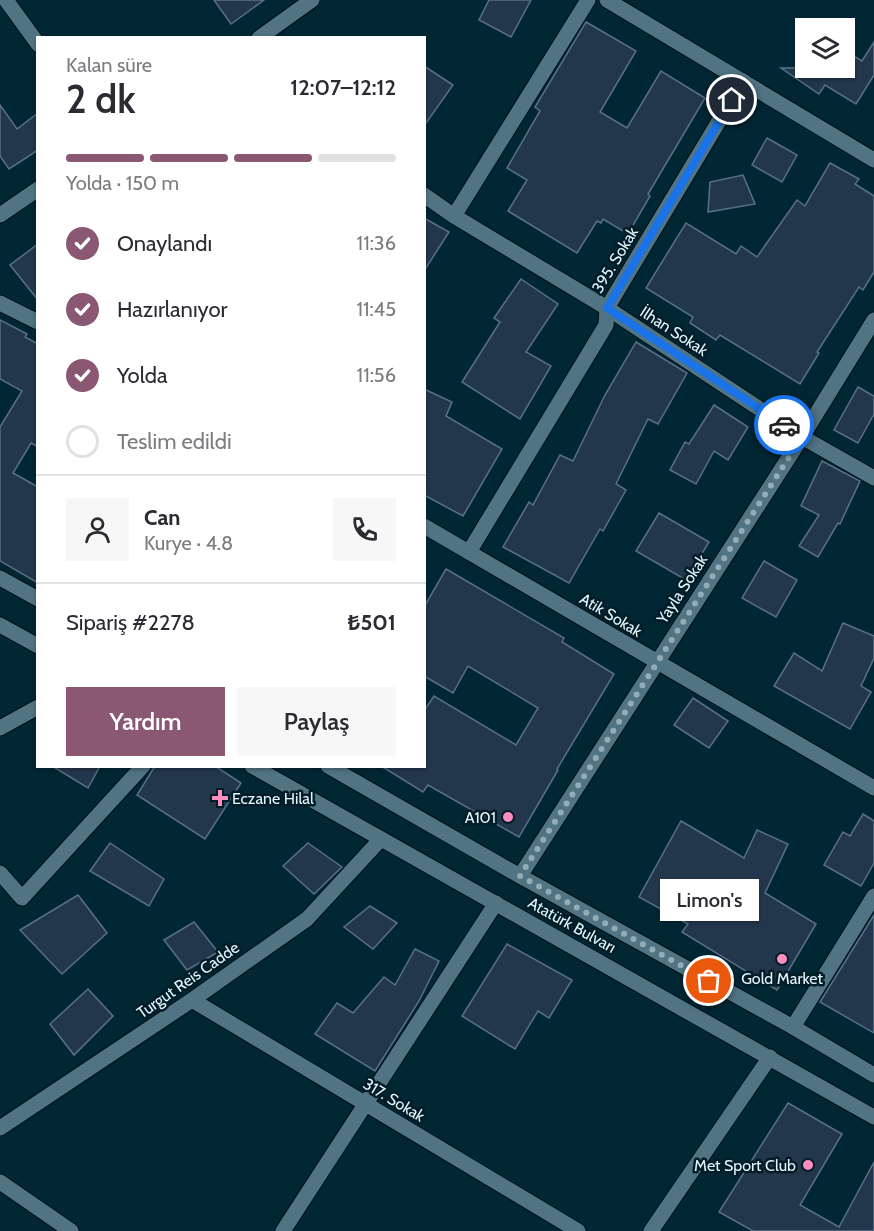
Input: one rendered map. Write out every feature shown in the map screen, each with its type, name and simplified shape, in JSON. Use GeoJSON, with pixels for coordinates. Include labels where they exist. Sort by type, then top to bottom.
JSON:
{"type":"FeatureCollection","features":[{"type":"Feature","properties":{"kind":"street"},"geometry":{"type":"LineString","coordinates":[[6,0],[36,41]]}},
{"type":"Feature","properties":{"kind":"street"},"geometry":{"type":"LineString","coordinates":[[262,36],[312,0]]}},
{"type":"Feature","properties":{"kind":"street"},"geometry":{"type":"LineString","coordinates":[[454,216],[588,0]]}},
{"type":"Feature","properties":{"kind":"street"},"geometry":{"type":"LineString","coordinates":[[607,0],[874,160]]}},
{"type":"Feature","properties":{"kind":"street","name":"395. Sokak"},"geometry":{"type":"LineString","coordinates":[[469,552],[606,325],[607,308],[743,81]]}},
{"type":"Feature","properties":{"kind":"street"},"geometry":{"type":"LineString","coordinates":[[0,215],[36,190]]}},
{"type":"Feature","properties":{"kind":"street","name":"İlhan Sokak"},"geometry":{"type":"LineString","coordinates":[[426,196],[454,216],[607,308],[802,437],[874,478]]}},
{"type":"Feature","properties":{"kind":"street"},"geometry":{"type":"LineString","coordinates":[[0,303],[36,321]]}},
{"type":"Feature","properties":{"kind":"street","name":"Yayla Sokak"},"geometry":{"type":"LineString","coordinates":[[520,876],[802,437],[874,320]]}},
{"type":"Feature","properties":{"kind":"street","name":"Atik Sokak"},"geometry":{"type":"LineString","coordinates":[[426,527],[874,788]]}},
{"type":"Feature","properties":{"kind":"street"},"geometry":{"type":"LineString","coordinates":[[0,578],[36,599]]}},
{"type":"Feature","properties":{"kind":"street"},"geometry":{"type":"LineString","coordinates":[[0,625],[36,645]]}},
{"type":"Feature","properties":{"kind":"street"},"geometry":{"type":"LineString","coordinates":[[0,728],[36,708]]}},
{"type":"Feature","properties":{"kind":"street"},"geometry":{"type":"LineString","coordinates":[[0,873],[22,898],[141,768]]}},
{"type":"Feature","properties":{"kind":"street","name":"Atatürk Bulvarı"},"geometry":{"type":"LineString","coordinates":[[255,768],[874,1117]]}},
{"type":"Feature","properties":{"kind":"street","name":"Atatürk Bulvarı"},"geometry":{"type":"LineString","coordinates":[[331,768],[520,876],[793,1027],[874,1075]]}},
{"type":"Feature","properties":{"kind":"street","name":"Turgut Reis Cadde"},"geometry":{"type":"LineString","coordinates":[[0,1128],[192,1000],[307,919],[380,840]]}},
{"type":"Feature","properties":{"kind":"street"},"geometry":{"type":"LineString","coordinates":[[793,1027],[874,896]]}},
{"type":"Feature","properties":{"kind":"street"},"geometry":{"type":"LineString","coordinates":[[283,1231],[496,903]]}},
{"type":"Feature","properties":{"kind":"street","name":"317. Sokak"},"geometry":{"type":"LineString","coordinates":[[192,1000],[578,1231]]}},
{"type":"Feature","properties":{"kind":"street"},"geometry":{"type":"LineString","coordinates":[[651,1231],[770,1057]]}},
{"type":"Feature","properties":{"kind":"street"},"geometry":{"type":"LineString","coordinates":[[0,1182],[71,1231]]}},
{"type":"Feature","properties":{"kind":"building"},"geometry":{"type":"Polygon","coordinates":[[[214,0],[264,0],[231,24],[214,0]]]}},
{"type":"Feature","properties":{"kind":"building"},"geometry":{"type":"Polygon","coordinates":[[[489,0],[531,0],[511,37],[479,20],[489,0]]]}},
{"type":"Feature","properties":{"kind":"building"},"geometry":{"type":"Polygon","coordinates":[[[586,22],[636,51],[600,112],[627,128],[661,71],[705,98],[648,194],[650,196],[628,234],[603,219],[601,223],[597,221],[577,253],[508,211],[527,180],[507,168],[540,111],[535,107],[586,22]]]}},
{"type":"Feature","properties":{"kind":"building"},"geometry":{"type":"Polygon","coordinates":[[[874,42],[874,75],[856,104],[825,85],[819,94],[796,78],[855,78],[855,57],[862,61],[874,42]]]}},
{"type":"Feature","properties":{"kind":"building"},"geometry":{"type":"Polygon","coordinates":[[[426,67],[453,85],[426,123],[426,67]]]}},
{"type":"Feature","properties":{"kind":"building"},"geometry":{"type":"Polygon","coordinates":[[[781,68],[795,68],[795,78],[781,68]]]}},
{"type":"Feature","properties":{"kind":"building"},"geometry":{"type":"Polygon","coordinates":[[[0,105],[17,129],[36,115],[36,151],[9,169],[0,156],[0,105]]]}},
{"type":"Feature","properties":{"kind":"building"},"geometry":{"type":"Polygon","coordinates":[[[767,138],[797,155],[782,182],[752,165],[767,138]]]}},
{"type":"Feature","properties":{"kind":"building"},"geometry":{"type":"Polygon","coordinates":[[[830,163],[859,179],[855,184],[874,196],[874,272],[863,290],[859,287],[817,352],[819,353],[800,384],[720,335],[716,340],[690,323],[693,317],[646,288],[686,223],[736,254],[741,246],[757,257],[797,200],[805,206],[830,163]]]}},
{"type":"Feature","properties":{"kind":"building"},"geometry":{"type":"Polygon","coordinates":[[[743,175],[755,204],[708,212],[710,182],[743,175]]]}},
{"type":"Feature","properties":{"kind":"building"},"geometry":{"type":"Polygon","coordinates":[[[426,219],[449,232],[426,268],[426,219]]]}},
{"type":"Feature","properties":{"kind":"building"},"geometry":{"type":"Polygon","coordinates":[[[36,246],[36,298],[10,265],[36,246]]]}},
{"type":"Feature","properties":{"kind":"building"},"geometry":{"type":"Polygon","coordinates":[[[521,279],[558,304],[526,352],[551,366],[520,419],[462,382],[500,322],[494,318],[521,279]]]}},
{"type":"Feature","properties":{"kind":"building"},"geometry":{"type":"Polygon","coordinates":[[[0,320],[27,334],[25,337],[36,343],[36,446],[31,443],[13,473],[36,486],[36,582],[0,561],[0,427],[22,391],[0,379],[0,320]]]}},
{"type":"Feature","properties":{"kind":"building"},"geometry":{"type":"Polygon","coordinates":[[[636,342],[687,373],[658,424],[648,419],[616,484],[626,490],[603,531],[600,529],[569,583],[503,547],[529,502],[533,505],[560,455],[573,461],[605,395],[636,342]]]}},
{"type":"Feature","properties":{"kind":"building"},"geometry":{"type":"Polygon","coordinates":[[[858,387],[874,396],[874,414],[858,443],[834,430],[858,387]]]}},
{"type":"Feature","properties":{"kind":"building"},"geometry":{"type":"Polygon","coordinates":[[[426,390],[452,402],[446,416],[502,449],[463,516],[426,496],[426,390]]]}},
{"type":"Feature","properties":{"kind":"building"},"geometry":{"type":"Polygon","coordinates":[[[714,405],[748,427],[728,460],[714,451],[696,484],[670,470],[685,442],[689,444],[714,405]]]}},
{"type":"Feature","properties":{"kind":"building"},"geometry":{"type":"Polygon","coordinates":[[[822,461],[860,481],[840,524],[838,523],[818,557],[799,546],[819,515],[801,506],[822,461]]]}},
{"type":"Feature","properties":{"kind":"building"},"geometry":{"type":"Polygon","coordinates":[[[659,513],[709,542],[686,580],[636,551],[659,513]]]}},
{"type":"Feature","properties":{"kind":"building"},"geometry":{"type":"Polygon","coordinates":[[[764,561],[797,580],[776,617],[742,598],[764,561]]]}},
{"type":"Feature","properties":{"kind":"building"},"geometry":{"type":"Polygon","coordinates":[[[446,569],[564,638],[562,642],[614,674],[519,837],[428,785],[423,792],[384,768],[426,768],[426,708],[434,696],[516,745],[538,708],[468,666],[453,693],[426,677],[426,604],[446,569]]]}},
{"type":"Feature","properties":{"kind":"building"},"geometry":{"type":"Polygon","coordinates":[[[843,623],[874,636],[874,658],[861,686],[871,692],[850,729],[774,686],[794,653],[822,671],[843,623]]]}},
{"type":"Feature","properties":{"kind":"building"},"geometry":{"type":"Polygon","coordinates":[[[693,698],[728,721],[709,748],[674,725],[693,698]]]}},
{"type":"Feature","properties":{"kind":"building"},"geometry":{"type":"Polygon","coordinates":[[[55,768],[99,768],[88,788],[55,768]]]}},
{"type":"Feature","properties":{"kind":"building"},"geometry":{"type":"Polygon","coordinates":[[[154,768],[218,768],[241,783],[205,839],[137,795],[154,768]]]}},
{"type":"Feature","properties":{"kind":"building"},"geometry":{"type":"Polygon","coordinates":[[[863,814],[874,821],[874,863],[861,886],[824,865],[843,832],[850,836],[863,814]]]}},
{"type":"Feature","properties":{"kind":"building"},"geometry":{"type":"Polygon","coordinates":[[[681,821],[744,858],[757,830],[788,844],[765,893],[816,924],[777,990],[682,932],[688,924],[639,897],[681,821]]]}},
{"type":"Feature","properties":{"kind":"building"},"geometry":{"type":"Polygon","coordinates":[[[110,843],[164,879],[149,906],[90,871],[110,843]]]}},
{"type":"Feature","properties":{"kind":"building"},"geometry":{"type":"Polygon","coordinates":[[[308,843],[342,867],[314,894],[283,866],[308,843]]]}},
{"type":"Feature","properties":{"kind":"building"},"geometry":{"type":"Polygon","coordinates":[[[78,895],[107,933],[62,974],[20,930],[78,895]]]}},
{"type":"Feature","properties":{"kind":"building"},"geometry":{"type":"Polygon","coordinates":[[[370,906],[397,923],[373,949],[344,927],[370,906]]]}},
{"type":"Feature","properties":{"kind":"building"},"geometry":{"type":"Polygon","coordinates":[[[874,915],[874,1033],[820,1002],[874,915]]]}},
{"type":"Feature","properties":{"kind":"building"},"geometry":{"type":"Polygon","coordinates":[[[194,922],[218,952],[187,970],[164,940],[194,922]]]}},
{"type":"Feature","properties":{"kind":"building"},"geometry":{"type":"Polygon","coordinates":[[[507,944],[572,980],[549,1018],[538,1011],[515,1049],[462,1016],[507,944]]]}},
{"type":"Feature","properties":{"kind":"building"},"geometry":{"type":"Polygon","coordinates":[[[415,949],[439,961],[419,1001],[375,1071],[315,1034],[337,1003],[353,1013],[384,977],[395,985],[415,949]]]}},
{"type":"Feature","properties":{"kind":"building"},"geometry":{"type":"Polygon","coordinates":[[[88,989],[113,1016],[74,1055],[50,1024],[88,989]]]}},
{"type":"Feature","properties":{"kind":"building"},"geometry":{"type":"Polygon","coordinates":[[[788,1103],[842,1134],[800,1205],[839,1227],[874,1162],[874,1231],[753,1231],[719,1212],[788,1103]]]}},
{"type":"Feature","properties":{"kind":"way so far"},"geometry":{"type":"LineString","coordinates":[[709,981],[520,876],[802,437],[784,425]]}},
{"type":"Feature","properties":{"kind":"place","name":"Eczane Hilal"},"geometry":{"type":"Point","coordinates":[220,798]}},
{"type":"Feature","properties":{"kind":"place","name":"A101"},"geometry":{"type":"Point","coordinates":[508,817]}},
{"type":"Feature","properties":{"kind":"place","name":"Gold Market"},"geometry":{"type":"Point","coordinates":[782,959]}},
{"type":"Feature","properties":{"kind":"place","name":"Limon's"},"geometry":{"type":"Point","coordinates":[709,981]}},
{"type":"Feature","properties":{"kind":"place","name":"Met Sport Club"},"geometry":{"type":"Point","coordinates":[808,1165]}},
{"type":"Feature","properties":{"kind":"route"},"geometry":{"type":"LineString","coordinates":[[732,100],[607,308],[784,425]]}}]}
